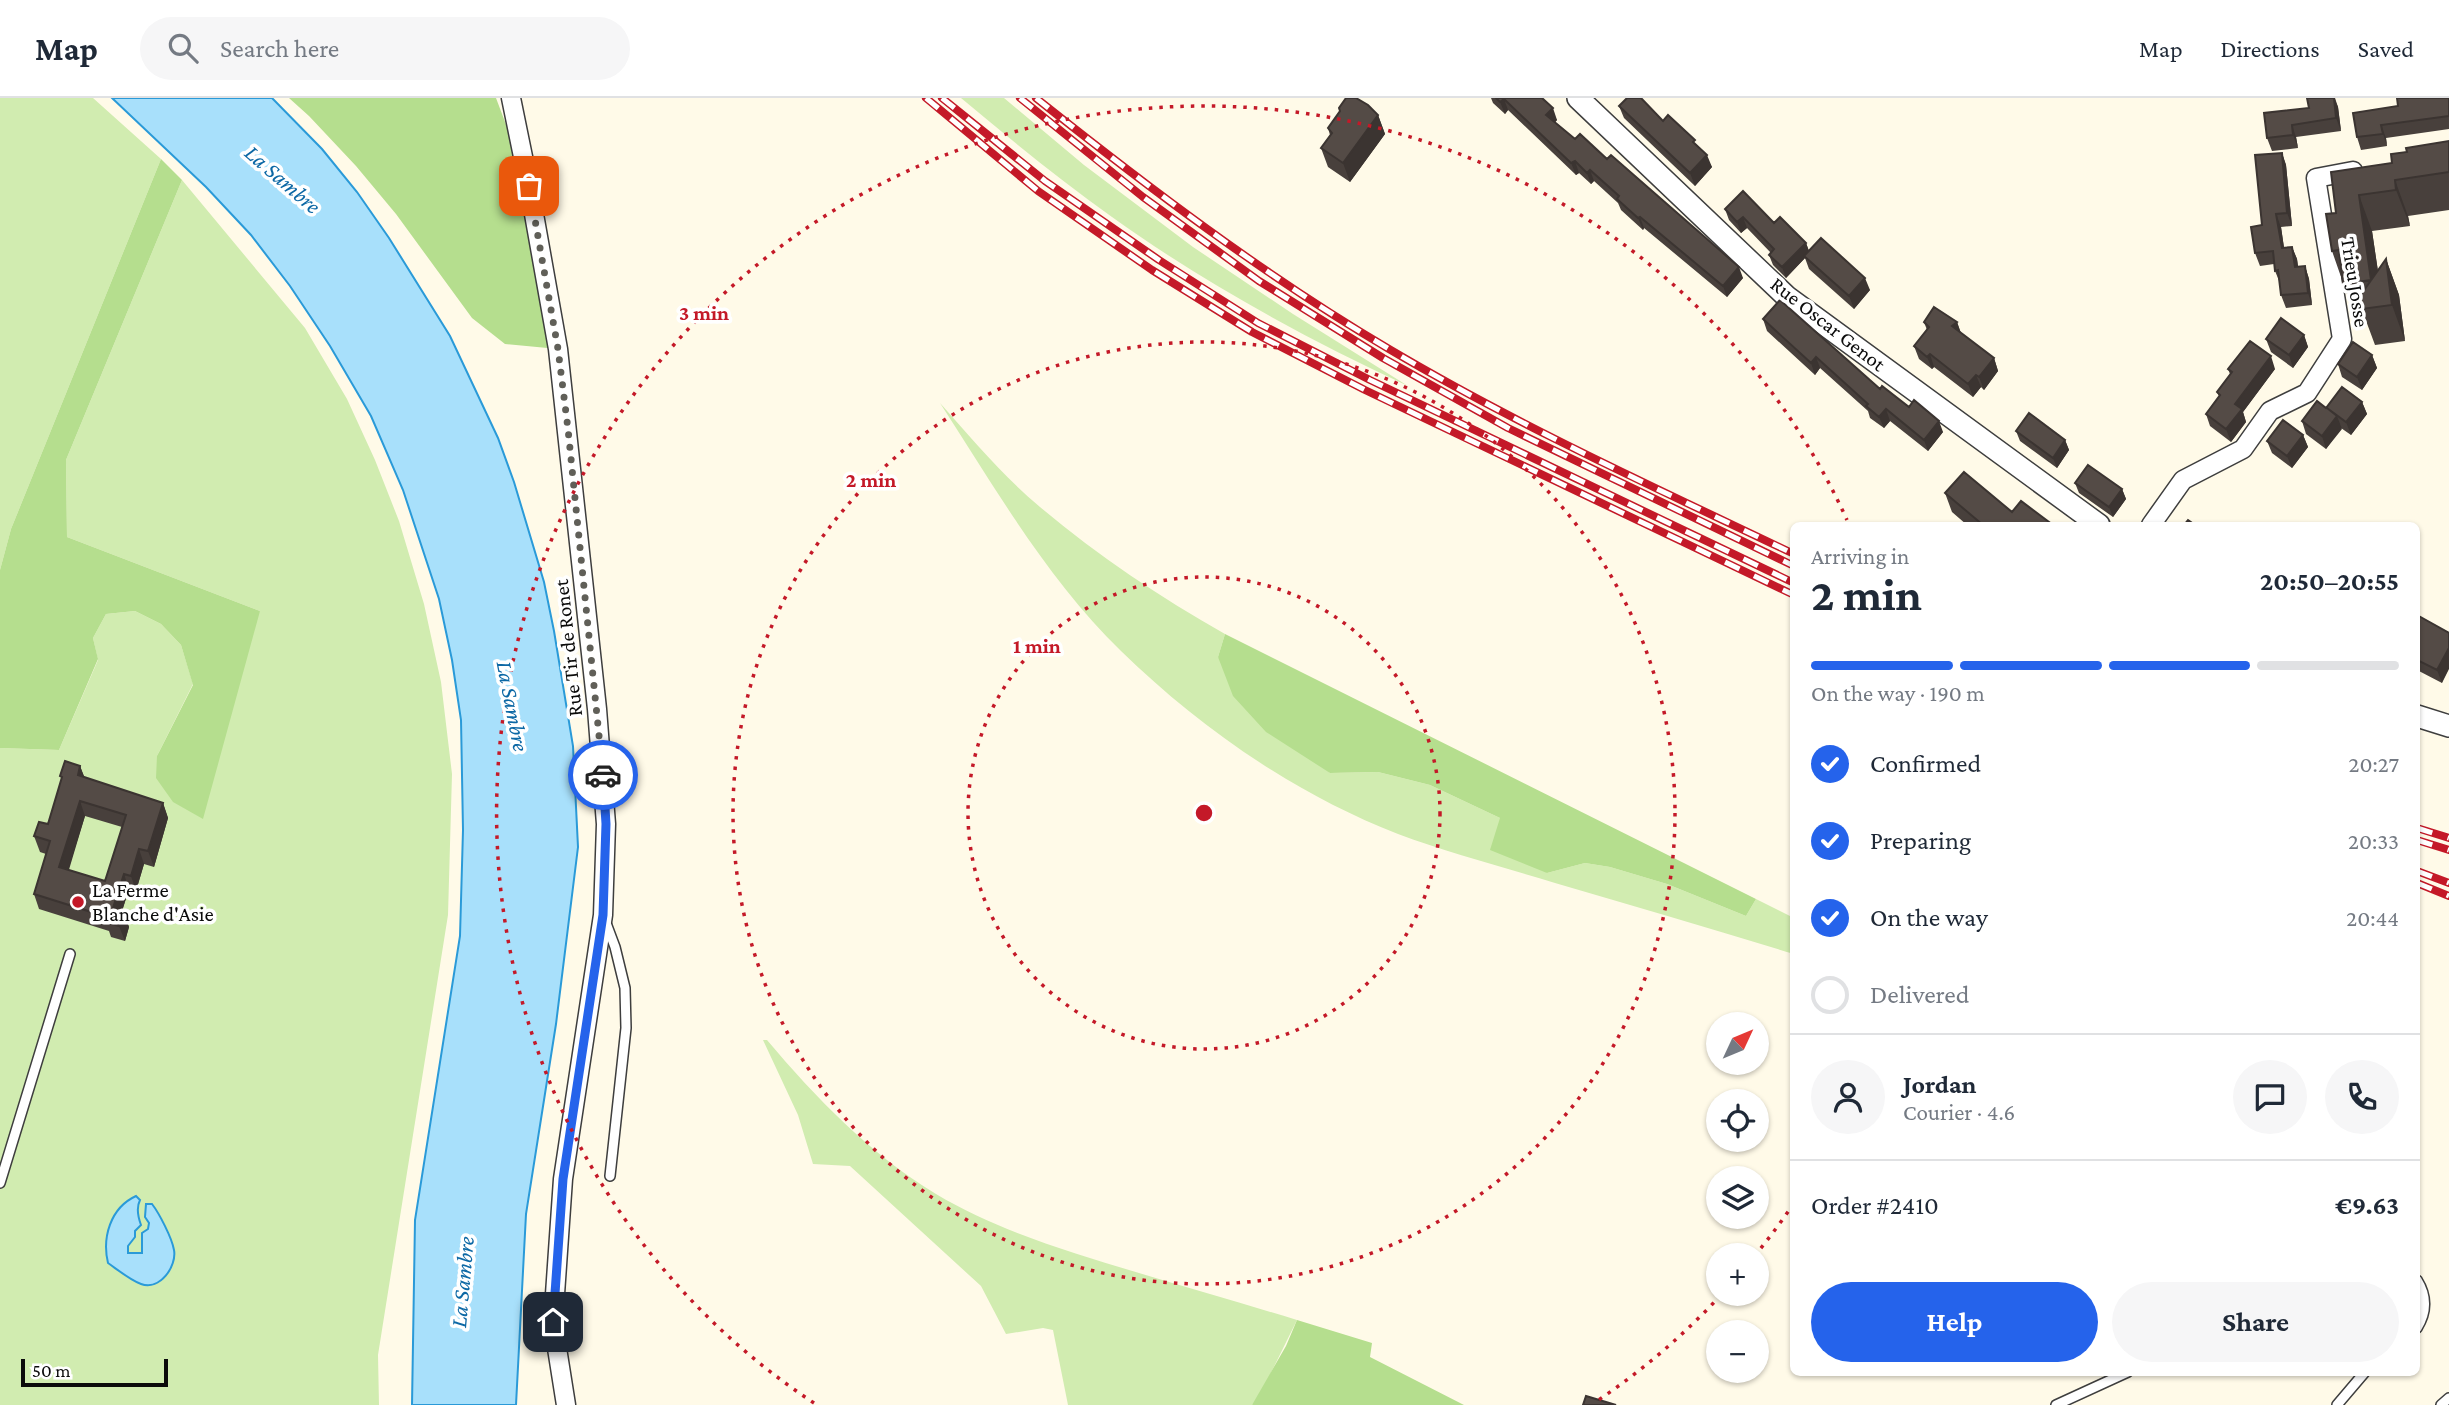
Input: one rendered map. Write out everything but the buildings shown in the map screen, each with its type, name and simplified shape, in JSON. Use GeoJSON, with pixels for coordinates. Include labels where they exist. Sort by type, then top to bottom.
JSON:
{"type":"FeatureCollection","features":[{"type":"Feature","properties":{"kind":"street","name":"Rue Tir de Ronet"},"geometry":{"type":"LineString","coordinates":[[511,98],[555,335],[568,429],[606,824],[603,915],[563,1179],[553,1322],[566,1405]]}},
{"type":"Feature","properties":{"kind":"street","name":"Rue Oscar Genot"},"geometry":{"type":"LineString","coordinates":[[1578,98],[1787,297],[2095,522]]}},
{"type":"Feature","properties":{"kind":"street","name":"Trieu Josse"},"geometry":{"type":"LineString","coordinates":[[2153,522],[2183,480],[2243,449],[2270,411],[2307,393],[2342,339],[2316,177],[2369,168]]}},
{"type":"Feature","properties":{"kind":"street"},"geometry":{"type":"LineString","coordinates":[[2420,717],[2449,726]]}},
{"type":"Feature","properties":{"kind":"lane"},"geometry":{"type":"LineString","coordinates":[[603,915],[615,947],[625,988],[626,1028],[610,1176]]}},
{"type":"Feature","properties":{"kind":"lane"},"geometry":{"type":"LineString","coordinates":[[0,1184],[70,954]]}},
{"type":"Feature","properties":{"kind":"lane"},"geometry":{"type":"LineString","coordinates":[[2420,1285],[2424,1292],[2425,1309],[2420,1321]]}},
{"type":"Feature","properties":{"kind":"lane"},"geometry":{"type":"LineString","coordinates":[[2056,1405],[2120,1376]]}},
{"type":"Feature","properties":{"kind":"lane"},"geometry":{"type":"LineString","coordinates":[[2337,1405],[2362,1376]]}},
{"type":"Feature","properties":{"kind":"lane"},"geometry":{"type":"LineString","coordinates":[[2441,1405],[2449,1398]]}},
{"type":"Feature","properties":{"kind":"green space"},"geometry":{"type":"Polygon","coordinates":[[[0,98],[93,98],[161,159],[11,529],[0,570],[0,98]]]}},
{"type":"Feature","properties":{"kind":"green space"},"geometry":{"type":"Polygon","coordinates":[[[289,98],[496,98],[529,186],[558,349],[505,344],[472,318],[396,214],[356,166],[289,98]]]}},
{"type":"Feature","properties":{"kind":"green space"},"geometry":{"type":"Polygon","coordinates":[[[961,98],[1004,98],[1084,165],[1193,247],[1408,386],[1293,329],[1219,287],[1147,241],[1073,189],[961,98]]]}},
{"type":"Feature","properties":{"kind":"green space"},"geometry":{"type":"Polygon","coordinates":[[[161,159],[182,180],[66,460],[67,537],[260,611],[203,819],[173,802],[156,778],[157,756],[193,685],[181,645],[161,624],[135,611],[106,614],[93,638],[98,659],[59,750],[0,748],[0,570],[11,529],[161,159]]]}},
{"type":"Feature","properties":{"kind":"green space"},"geometry":{"type":"Polygon","coordinates":[[[182,180],[305,328],[347,399],[399,521],[424,604],[441,682],[452,774],[448,915],[378,1355],[379,1405],[0,1405],[0,748],[59,750],[98,660],[93,638],[106,614],[135,611],[161,624],[181,645],[193,684],[157,756],[260,611],[67,537],[66,460],[182,180]]]}},
{"type":"Feature","properties":{"kind":"green space"},"geometry":{"type":"Polygon","coordinates":[[[940,403],[1013,483],[1062,525],[1130,575],[1225,634],[1218,657],[1330,773],[1378,772],[1430,785],[1500,818],[1547,873],[1585,863],[1610,867],[1667,884],[1746,916],[1756,899],[1790,916],[1790,953],[1476,860],[1398,834],[1360,818],[1286,779],[1216,732],[1121,651],[1046,564],[940,403]]]}},
{"type":"Feature","properties":{"kind":"green space"},"geometry":{"type":"Polygon","coordinates":[[[1225,634],[1756,899],[1746,916],[1667,884],[1610,867],[1585,863],[1547,873],[1490,850],[1500,818],[1430,785],[1378,772],[1330,773],[1266,732],[1233,696],[1218,657],[1225,634]]]}},
{"type":"Feature","properties":{"kind":"green space"},"geometry":{"type":"Polygon","coordinates":[[[763,1040],[767,1040],[825,1104],[866,1143],[912,1178],[960,1207],[1009,1230],[1061,1249],[1297,1320],[1260,1395],[1252,1405],[1068,1405],[1053,1330],[1043,1328],[1006,1334],[981,1286],[850,1166],[813,1164],[798,1115],[763,1040]]]}},
{"type":"Feature","properties":{"kind":"green space"},"geometry":{"type":"Polygon","coordinates":[[[1297,1320],[1372,1343],[1370,1357],[1464,1405],[1252,1405],[1286,1346],[1297,1320]]]}},
{"type":"Feature","properties":{"kind":"water","name":"La Sambre"},"geometry":{"type":"Polygon","coordinates":[[[112,98],[272,98],[322,149],[357,192],[389,238],[450,336],[498,438],[514,482],[544,582],[554,631],[573,746],[578,847],[556,1024],[526,1214],[516,1405],[412,1405],[415,1220],[460,936],[463,830],[461,720],[439,599],[403,490],[371,416],[330,346],[290,286],[251,235],[206,187],[112,98]]]}},
{"type":"Feature","properties":{"kind":"water"},"geometry":{"type":"Polygon","coordinates":[[[136,1196],[140,1200],[138,1212],[141,1225],[128,1246],[128,1253],[142,1253],[142,1233],[148,1229],[149,1223],[145,1217],[146,1204],[152,1204],[158,1213],[174,1250],[170,1270],[155,1284],[141,1284],[108,1263],[106,1244],[110,1225],[120,1208],[136,1196]]]}},
{"type":"Feature","properties":{"kind":"railway"},"geometry":{"type":"LineString","coordinates":[[926,98],[1038,191],[1152,270],[1252,332],[1365,390],[1790,593]]}},
{"type":"Feature","properties":{"kind":"railway"},"geometry":{"type":"LineString","coordinates":[[942,98],[1045,181],[1159,260],[1258,323],[1370,380],[1790,581]]}},
{"type":"Feature","properties":{"kind":"railway"},"geometry":{"type":"LineString","coordinates":[[1020,98],[1143,197],[1259,281],[1383,358],[1508,428],[1790,564]]}},
{"type":"Feature","properties":{"kind":"railway"},"geometry":{"type":"LineString","coordinates":[[1036,98],[1208,230],[1389,349],[1538,431],[1790,552]]}},
{"type":"Feature","properties":{"kind":"railway"},"geometry":{"type":"LineString","coordinates":[[2420,829],[2449,838]]}},
{"type":"Feature","properties":{"kind":"railway"},"geometry":{"type":"LineString","coordinates":[[2420,841],[2449,850]]}},
{"type":"Feature","properties":{"kind":"railway"},"geometry":{"type":"LineString","coordinates":[[2420,872],[2449,883]]}},
{"type":"Feature","properties":{"kind":"railway"},"geometry":{"type":"LineString","coordinates":[[2420,884],[2449,896]]}},
{"type":"Feature","properties":{"kind":"way so far"},"geometry":{"type":"LineString","coordinates":[[529,186],[558,349],[603,775]]}},
{"type":"Feature","properties":{"kind":"place","name":"La Ferme Blanche d'Asie"},"geometry":{"type":"Point","coordinates":[78,902]}},
{"type":"Feature","properties":{"kind":"route"},"geometry":{"type":"LineString","coordinates":[[553,1322],[563,1179],[603,915],[606,824],[603,775]]}}]}
